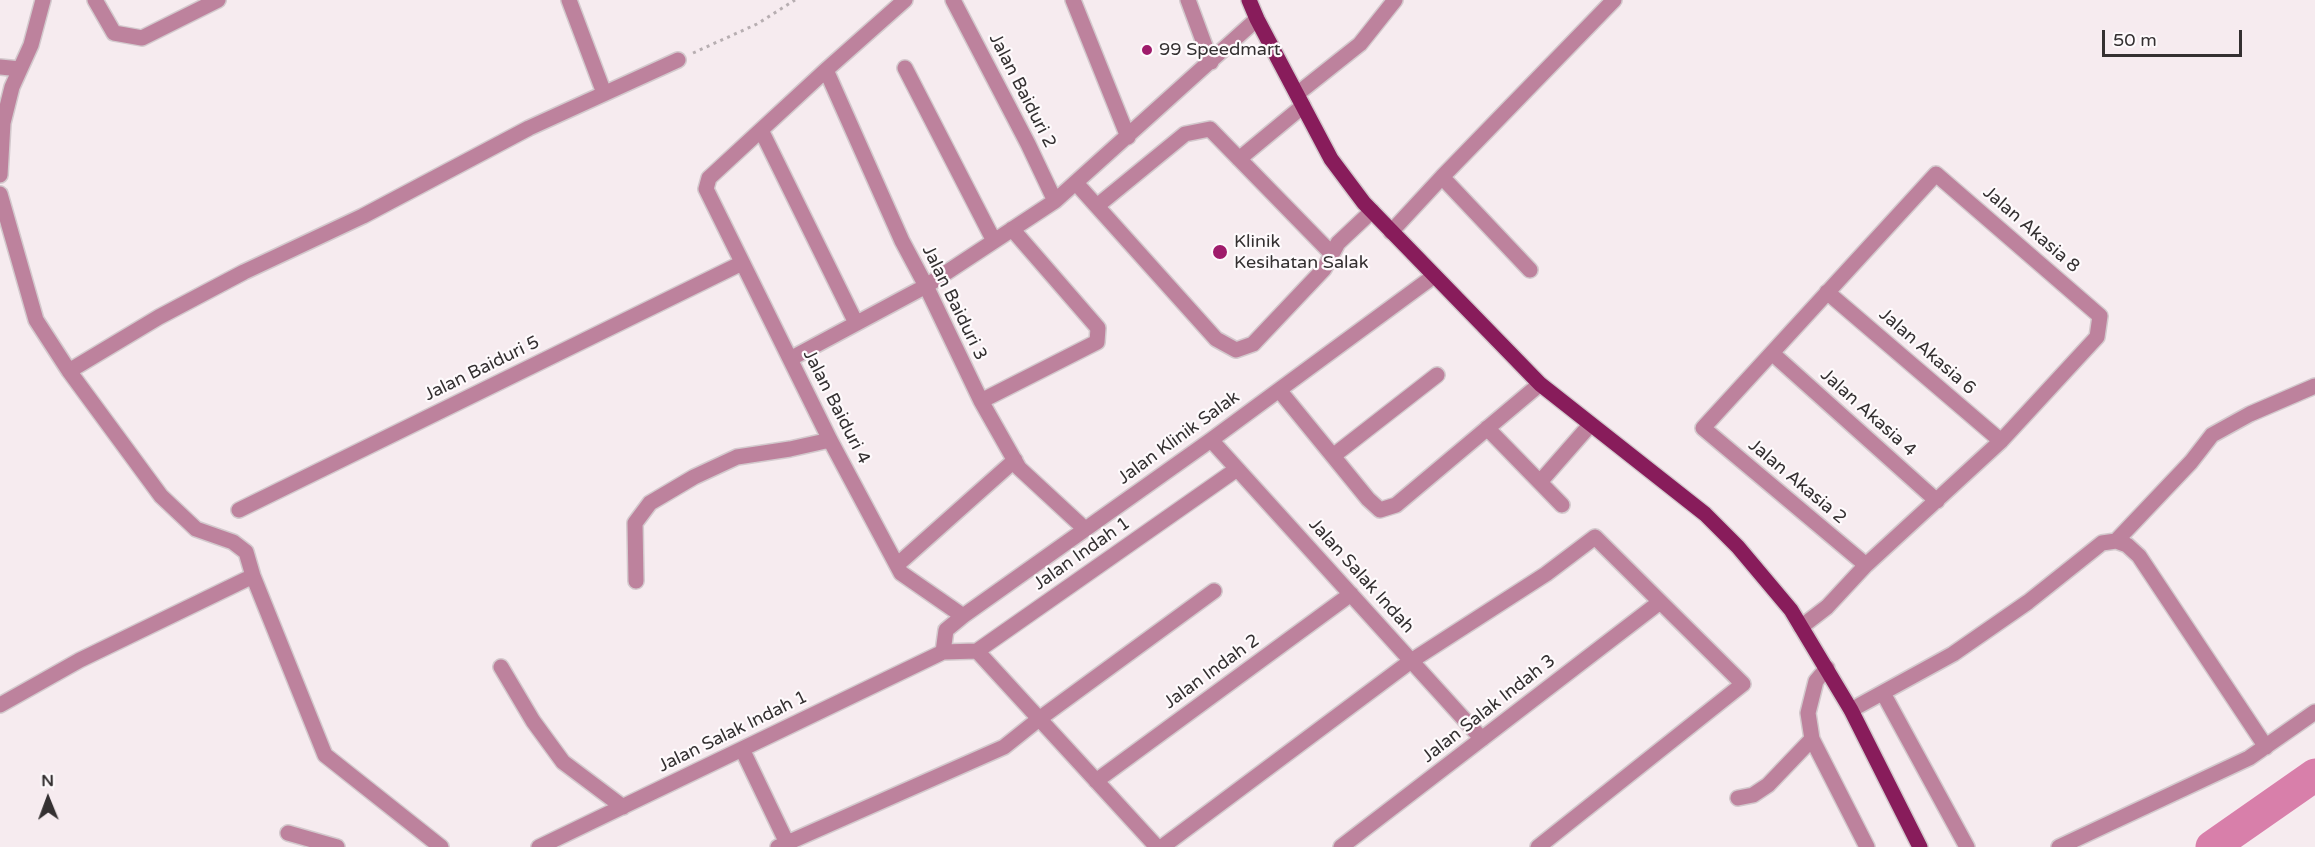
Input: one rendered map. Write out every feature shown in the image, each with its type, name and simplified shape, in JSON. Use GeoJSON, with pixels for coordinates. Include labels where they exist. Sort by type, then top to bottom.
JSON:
{"type":"FeatureCollection","features":[{"type":"Feature","properties":{"kind":"main road"},"geometry":{"type":"LineString","coordinates":[[1249,0],[1331,159],[1371,211],[1540,384],[1705,514],[1738,547],[1791,610],[1851,711],[1920,847]]}},
{"type":"Feature","properties":{"kind":"street"},"geometry":{"type":"LineString","coordinates":[[0,175],[3,123],[12,87],[31,45],[43,0]]}},
{"type":"Feature","properties":{"kind":"street"},"geometry":{"type":"LineString","coordinates":[[95,0],[114,33],[142,38],[218,0]]}},
{"type":"Feature","properties":{"kind":"street"},"geometry":{"type":"LineString","coordinates":[[569,0],[604,93]]}},
{"type":"Feature","properties":{"kind":"street"},"geometry":{"type":"LineString","coordinates":[[856,324],[761,130],[905,0]]}},
{"type":"Feature","properties":{"kind":"street","name":"Jalan Baiduri 2"},"geometry":{"type":"LineString","coordinates":[[953,0],[1055,201]]}},
{"type":"Feature","properties":{"kind":"street"},"geometry":{"type":"LineString","coordinates":[[1073,0],[1128,137]]}},
{"type":"Feature","properties":{"kind":"street"},"geometry":{"type":"LineString","coordinates":[[1188,0],[1211,62]]}},
{"type":"Feature","properties":{"kind":"street"},"geometry":{"type":"LineString","coordinates":[[1239,159],[1360,44],[1395,0]]}},
{"type":"Feature","properties":{"kind":"street"},"geometry":{"type":"LineString","coordinates":[[1391,232],[1614,0]]}},
{"type":"Feature","properties":{"kind":"street"},"geometry":{"type":"LineString","coordinates":[[790,359],[926,286],[1055,201],[1257,19]]}},
{"type":"Feature","properties":{"kind":"street"},"geometry":{"type":"LineString","coordinates":[[69,371],[159,317],[244,272],[363,216],[529,128],[678,60]]}},
{"type":"Feature","properties":{"kind":"street"},"geometry":{"type":"LineString","coordinates":[[0,67],[20,69]]}},
{"type":"Feature","properties":{"kind":"street"},"geometry":{"type":"LineString","coordinates":[[905,68],[994,241]]}},
{"type":"Feature","properties":{"kind":"street","name":"Jalan Baiduri 3"},"geometry":{"type":"LineString","coordinates":[[826,70],[902,241],[981,401],[1019,468],[1085,529]]}},
{"type":"Feature","properties":{"kind":"street"},"geometry":{"type":"LineString","coordinates":[[1097,206],[1185,134],[1210,129],[1332,254]]}},
{"type":"Feature","properties":{"kind":"street","name":"Jalan Baiduri 4"},"geometry":{"type":"LineString","coordinates":[[761,130],[709,178],[706,189],[830,440],[901,573],[963,616]]}},
{"type":"Feature","properties":{"kind":"street","name":"Jalan Akasia 8"},"geometry":{"type":"LineString","coordinates":[[1827,292],[1936,174],[2100,316],[2097,337],[2001,441]]}},
{"type":"Feature","properties":{"kind":"street"},"geometry":{"type":"LineString","coordinates":[[1442,177],[1530,270]]}},
{"type":"Feature","properties":{"kind":"street"},"geometry":{"type":"LineString","coordinates":[[1076,183],[1216,339],[1236,350],[1253,344],[1324,269],[1338,243],[1371,211]]}},
{"type":"Feature","properties":{"kind":"street"},"geometry":{"type":"LineString","coordinates":[[0,194],[36,320],[69,371],[161,496],[196,529],[233,542],[246,552],[253,576],[325,755],[441,847]]}},
{"type":"Feature","properties":{"kind":"street"},"geometry":{"type":"LineString","coordinates":[[981,401],[1097,342],[1098,328],[1012,229]]}},
{"type":"Feature","properties":{"kind":"street","name":"Jalan Baiduri 5"},"geometry":{"type":"LineString","coordinates":[[239,510],[742,263]]}},
{"type":"Feature","properties":{"kind":"street","name":"Jalan Klinik Salak"},"geometry":{"type":"LineString","coordinates":[[943,652],[946,630],[963,616],[1211,440],[1434,276]]}},
{"type":"Feature","properties":{"kind":"street"},"geometry":{"type":"LineString","coordinates":[[1773,354],[1827,292]]}},
{"type":"Feature","properties":{"kind":"street","name":"Jalan Akasia 6"},"geometry":{"type":"LineString","coordinates":[[1827,292],[2001,441]]}},
{"type":"Feature","properties":{"kind":"street","name":"Jalan Akasia 2"},"geometry":{"type":"LineString","coordinates":[[1773,354],[1702,428],[1866,565]]}},
{"type":"Feature","properties":{"kind":"street","name":"Jalan Akasia 4"},"geometry":{"type":"LineString","coordinates":[[1773,354],[1937,501]]}},
{"type":"Feature","properties":{"kind":"street"},"geometry":{"type":"LineString","coordinates":[[1333,456],[1437,375]]}},
{"type":"Feature","properties":{"kind":"street"},"geometry":{"type":"LineString","coordinates":[[1279,390],[1368,499],[1380,510],[1396,505],[1540,384]]}},
{"type":"Feature","properties":{"kind":"street"},"geometry":{"type":"LineString","coordinates":[[2116,541],[2191,462],[2212,435],[2250,414],[2315,386]]}},
{"type":"Feature","properties":{"kind":"street"},"geometry":{"type":"LineString","coordinates":[[1540,482],[1590,425]]}},
{"type":"Feature","properties":{"kind":"street"},"geometry":{"type":"LineString","coordinates":[[1487,428],[1562,505]]}},
{"type":"Feature","properties":{"kind":"street"},"geometry":{"type":"LineString","coordinates":[[636,581],[635,523],[650,503],[694,477],[737,457],[830,440]]}},
{"type":"Feature","properties":{"kind":"street","name":"Jalan Salak Indah"},"geometry":{"type":"LineString","coordinates":[[1211,440],[1482,739]]}},
{"type":"Feature","properties":{"kind":"street"},"geometry":{"type":"LineString","coordinates":[[1802,627],[1827,607],[1866,565],[2001,441]]}},
{"type":"Feature","properties":{"kind":"street"},"geometry":{"type":"LineString","coordinates":[[897,565],[1015,460]]}},
{"type":"Feature","properties":{"kind":"street","name":"Jalan Indah 1"},"geometry":{"type":"LineString","coordinates":[[977,651],[1237,469]]}},
{"type":"Feature","properties":{"kind":"street"},"geometry":{"type":"LineString","coordinates":[[1162,847],[1411,661],[1546,574],[1594,537],[1743,684],[1538,847]]}},
{"type":"Feature","properties":{"kind":"street"},"geometry":{"type":"LineString","coordinates":[[1851,711],[1953,654],[2028,602],[2102,543],[2116,541],[2127,545],[2139,556],[2266,747]]}},
{"type":"Feature","properties":{"kind":"street"},"geometry":{"type":"LineString","coordinates":[[0,705],[80,660],[253,576]]}},
{"type":"Feature","properties":{"kind":"street"},"geometry":{"type":"LineString","coordinates":[[742,750],[782,845],[1004,747],[1214,591]]}},
{"type":"Feature","properties":{"kind":"street","name":"Jalan Indah 2"},"geometry":{"type":"LineString","coordinates":[[1096,781],[1351,594]]}},
{"type":"Feature","properties":{"kind":"street","name":"Jalan Salak Indah 3"},"geometry":{"type":"LineString","coordinates":[[1341,847],[1660,602]]}},
{"type":"Feature","properties":{"kind":"street"},"geometry":{"type":"LineString","coordinates":[[943,652],[977,651],[1157,847]]}},
{"type":"Feature","properties":{"kind":"street","name":"Jalan Salak Indah 1"},"geometry":{"type":"LineString","coordinates":[[539,847],[943,652]]}},
{"type":"Feature","properties":{"kind":"street"},"geometry":{"type":"LineString","coordinates":[[501,666],[533,721],[563,762],[623,807]]}},
{"type":"Feature","properties":{"kind":"street"},"geometry":{"type":"LineString","coordinates":[[1827,668],[1816,681],[1808,713],[1812,739],[1867,847]]}},
{"type":"Feature","properties":{"kind":"street"},"geometry":{"type":"LineString","coordinates":[[1882,693],[1967,847]]}},
{"type":"Feature","properties":{"kind":"street"},"geometry":{"type":"LineString","coordinates":[[2059,847],[2167,798],[2266,747],[2315,712]]}},
{"type":"Feature","properties":{"kind":"street"},"geometry":{"type":"LineString","coordinates":[[1738,798],[1753,795],[1768,785],[1812,739]]}},
{"type":"Feature","properties":{"kind":"street"},"geometry":{"type":"LineString","coordinates":[[288,833],[337,847]]}},
{"type":"Feature","properties":{"kind":"path"},"geometry":{"type":"LineString","coordinates":[[678,60],[757,24],[795,0]]}},
{"type":"Feature","properties":{"kind":"waterway"},"geometry":{"type":"LineString","coordinates":[[2212,847],[2315,775]]}},
{"type":"Feature","properties":{"kind":"place","name":"99 Speedmart"},"geometry":{"type":"Point","coordinates":[1147,50]}},
{"type":"Feature","properties":{"kind":"place","name":"Klinik Kesihatan Salak"},"geometry":{"type":"Point","coordinates":[1220,252]}}]}
